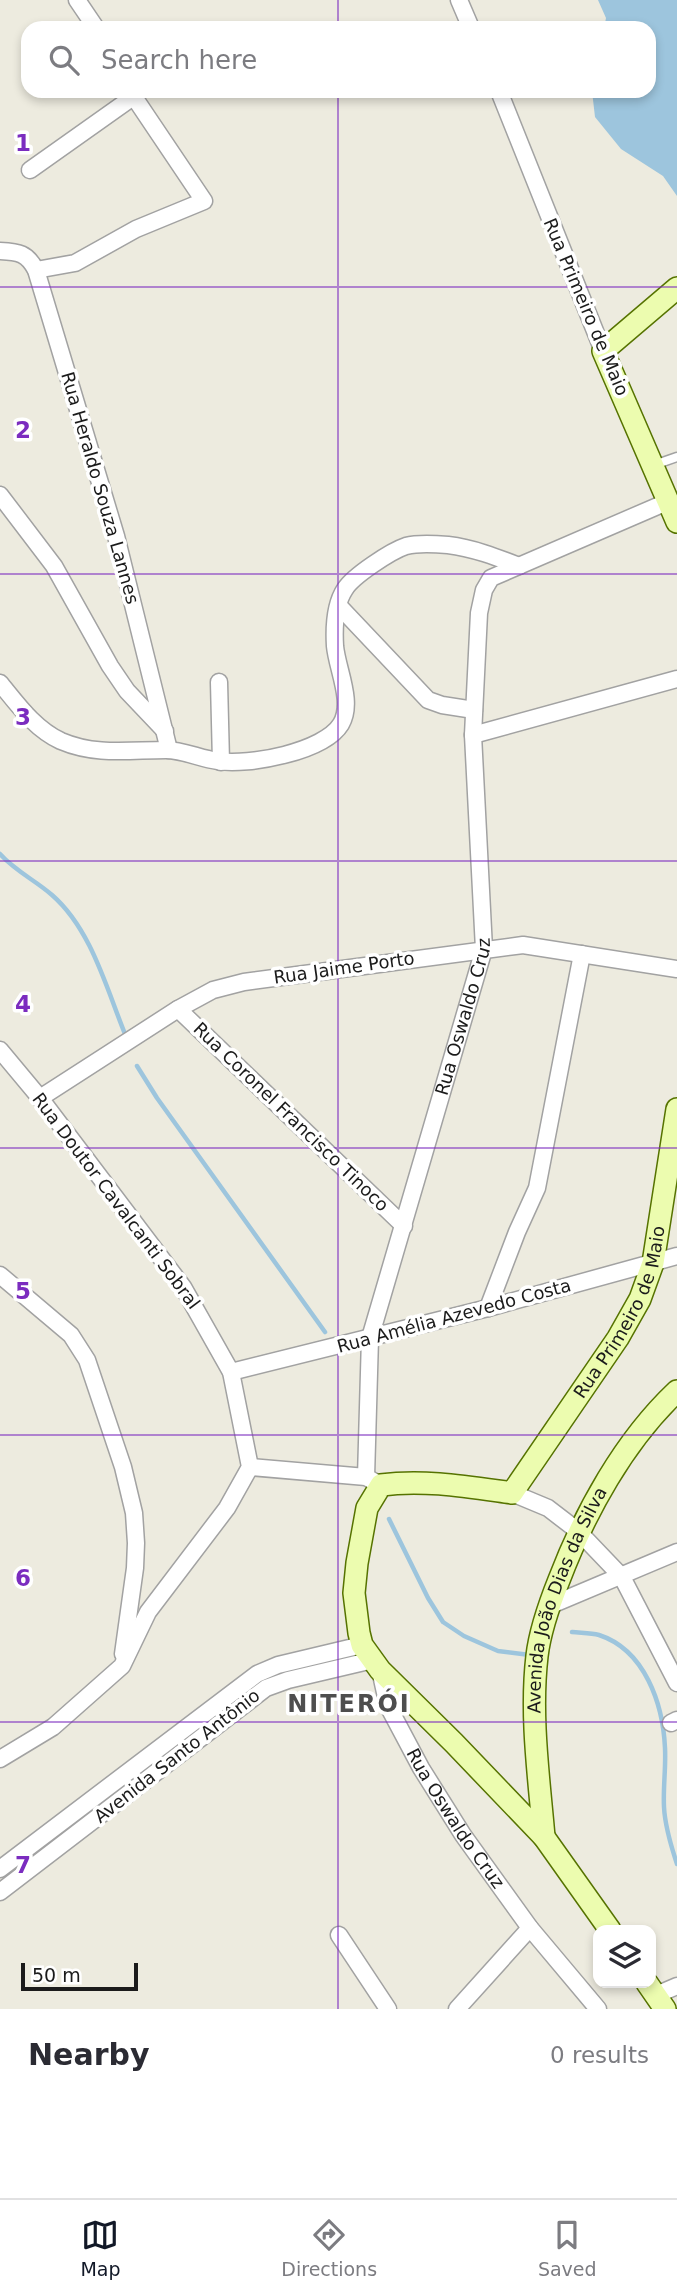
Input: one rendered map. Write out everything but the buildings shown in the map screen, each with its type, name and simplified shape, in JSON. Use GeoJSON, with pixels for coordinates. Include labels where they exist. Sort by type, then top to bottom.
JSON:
{"type":"FeatureCollection","features":[{"type":"Feature","properties":{"kind":"main road"},"geometry":{"type":"LineString","coordinates":[[603,351],[677,288]]}},
{"type":"Feature","properties":{"kind":"main road","name":"Rua Primeiro de Maio"},"geometry":{"type":"LineString","coordinates":[[603,351],[677,522]]}},
{"type":"Feature","properties":{"kind":"main road","name":"Rua Primeiro de Maio"},"geometry":{"type":"LineString","coordinates":[[512,1493],[618,1338],[640,1299],[653,1263],[677,1109]]}},
{"type":"Feature","properties":{"kind":"main road","name":"Avenida João Dias da Silva"},"geometry":{"type":"LineString","coordinates":[[544,1838],[534,1726],[537,1657],[549,1606],[578,1531],[609,1477],[661,1406],[677,1391]]}},
{"type":"Feature","properties":{"kind":"main road"},"geometry":{"type":"LineString","coordinates":[[373,1481],[433,1484],[512,1493]]}},
{"type":"Feature","properties":{"kind":"main road","name":"Rua Oswaldo Cruz"},"geometry":{"type":"LineString","coordinates":[[372,1659],[356,1616],[354,1593],[366,1508],[373,1481]]}},
{"type":"Feature","properties":{"kind":"main road"},"geometry":{"type":"LineString","coordinates":[[372,1659],[544,1838],[606,1925]]}},
{"type":"Feature","properties":{"kind":"street"},"geometry":{"type":"LineString","coordinates":[[77,0],[91,21]]}},
{"type":"Feature","properties":{"kind":"street"},"geometry":{"type":"LineString","coordinates":[[459,0],[468,21]]}},
{"type":"Feature","properties":{"kind":"street"},"geometry":{"type":"LineString","coordinates":[[30,170],[127,98]]}},
{"type":"Feature","properties":{"kind":"street"},"geometry":{"type":"LineString","coordinates":[[0,251],[17,252],[30,258],[36,270],[75,263],[136,229],[204,201],[135,98]]}},
{"type":"Feature","properties":{"kind":"street","name":"Rua Primeiro de Maio"},"geometry":{"type":"LineString","coordinates":[[502,98],[603,351]]}},
{"type":"Feature","properties":{"kind":"street","name":"Rua Heraldo Souza Lannes"},"geometry":{"type":"LineString","coordinates":[[36,270],[116,536],[169,750]]}},
{"type":"Feature","properties":{"kind":"street"},"geometry":{"type":"LineString","coordinates":[[0,495],[54,566],[127,691],[165,731]]}},
{"type":"Feature","properties":{"kind":"street","name":"Rua Oswaldo Cruz"},"geometry":{"type":"LineString","coordinates":[[373,1481],[370,1338],[484,949],[472,736],[477,633],[484,590],[491,578],[667,502]]}},
{"type":"Feature","properties":{"kind":"street"},"geometry":{"type":"LineString","coordinates":[[0,683],[39,728],[80,748],[100,752],[169,750],[221,762],[249,762],[294,751],[327,738],[342,723],[346,696],[335,648],[336,618],[345,589],[363,571],[406,546],[446,544],[481,551],[519,566]]}},
{"type":"Feature","properties":{"kind":"street"},"geometry":{"type":"LineString","coordinates":[[340,606],[428,700],[474,710]]}},
{"type":"Feature","properties":{"kind":"street"},"geometry":{"type":"LineString","coordinates":[[472,736],[677,679]]}},
{"type":"Feature","properties":{"kind":"street"},"geometry":{"type":"LineString","coordinates":[[219,682],[221,762]]}},
{"type":"Feature","properties":{"kind":"street","name":"Rua Jaime Porto"},"geometry":{"type":"LineString","coordinates":[[40,1098],[178,1009],[213,990],[244,982],[523,945],[677,969]]}},
{"type":"Feature","properties":{"kind":"street"},"geometry":{"type":"LineString","coordinates":[[488,1308],[537,1188],[582,954]]}},
{"type":"Feature","properties":{"kind":"street","name":"Rua Coronel Francisco Tinoco"},"geometry":{"type":"LineString","coordinates":[[178,1009],[404,1226]]}},
{"type":"Feature","properties":{"kind":"street","name":"Rua Doutor Cavalcanti Sobral"},"geometry":{"type":"LineString","coordinates":[[0,1050],[40,1098],[183,1287],[231,1372],[250,1467]]}},
{"type":"Feature","properties":{"kind":"street","name":"Rua Amélia Azevedo Costa"},"geometry":{"type":"LineString","coordinates":[[231,1372],[488,1308],[677,1256]]}},
{"type":"Feature","properties":{"kind":"street"},"geometry":{"type":"LineString","coordinates":[[0,1275],[71,1335],[87,1360],[123,1467],[134,1513],[136,1543],[122,1666]]}},
{"type":"Feature","properties":{"kind":"street"},"geometry":{"type":"LineString","coordinates":[[0,1759],[53,1727],[122,1666],[148,1612],[227,1508],[250,1467],[373,1481]]}},
{"type":"Feature","properties":{"kind":"street"},"geometry":{"type":"LineString","coordinates":[[512,1493],[548,1508],[578,1531],[622,1577],[677,1683]]}},
{"type":"Feature","properties":{"kind":"street"},"geometry":{"type":"LineString","coordinates":[[549,1606],[677,1552]]}},
{"type":"Feature","properties":{"kind":"street","name":"Rua Oswaldo Cruz"},"geometry":{"type":"LineString","coordinates":[[372,1659],[388,1706],[421,1768],[463,1835],[530,1928],[598,2009]]}},
{"type":"Feature","properties":{"kind":"street","name":"Avenida Santo Antônio"},"geometry":{"type":"LineString","coordinates":[[5,1866],[220,1701],[266,1669],[372,1659]]}},
{"type":"Feature","properties":{"kind":"street","name":"Avenida Santo Antônio"},"geometry":{"type":"LineString","coordinates":[[0,1892],[266,1688],[372,1659]]}},
{"type":"Feature","properties":{"kind":"street"},"geometry":{"type":"LineString","coordinates":[[96,1796],[107,1810]]}},
{"type":"Feature","properties":{"kind":"street"},"geometry":{"type":"LineString","coordinates":[[5,1866],[21,1876]]}},
{"type":"Feature","properties":{"kind":"street"},"geometry":{"type":"LineString","coordinates":[[457,2009],[530,1928]]}},
{"type":"Feature","properties":{"kind":"street"},"geometry":{"type":"LineString","coordinates":[[339,1935],[388,2009]]}},
{"type":"Feature","properties":{"kind":"street"},"geometry":{"type":"LineString","coordinates":[[656,1996],[677,1986]]}},
{"type":"Feature","properties":{"kind":"lane"},"geometry":{"type":"LineString","coordinates":[[654,465],[677,457]]}},
{"type":"Feature","properties":{"kind":"water"},"geometry":{"type":"Polygon","coordinates":[[[598,0],[677,0],[677,196],[663,176],[621,149],[595,117],[593,98],[656,98],[656,21],[605,21],[598,0]]]}},
{"type":"Feature","properties":{"kind":"waterway"},"geometry":{"type":"LineString","coordinates":[[0,854],[52,895],[77,924],[96,960],[125,1034]]}},
{"type":"Feature","properties":{"kind":"waterway"},"geometry":{"type":"LineString","coordinates":[[137,1066],[157,1098],[325,1332]]}},
{"type":"Feature","properties":{"kind":"waterway"},"geometry":{"type":"LineString","coordinates":[[389,1519],[428,1598],[443,1622],[464,1636],[498,1651],[530,1655]]}},
{"type":"Feature","properties":{"kind":"waterway"},"geometry":{"type":"LineString","coordinates":[[572,1632],[599,1635],[615,1642],[640,1666],[648,1681],[655,1697],[663,1731],[665,1814],[677,1864]]}},
{"type":"Feature","properties":{"kind":"district","name":"NITERÓI"},"geometry":{"type":"Point","coordinates":[349,1704]}}]}
